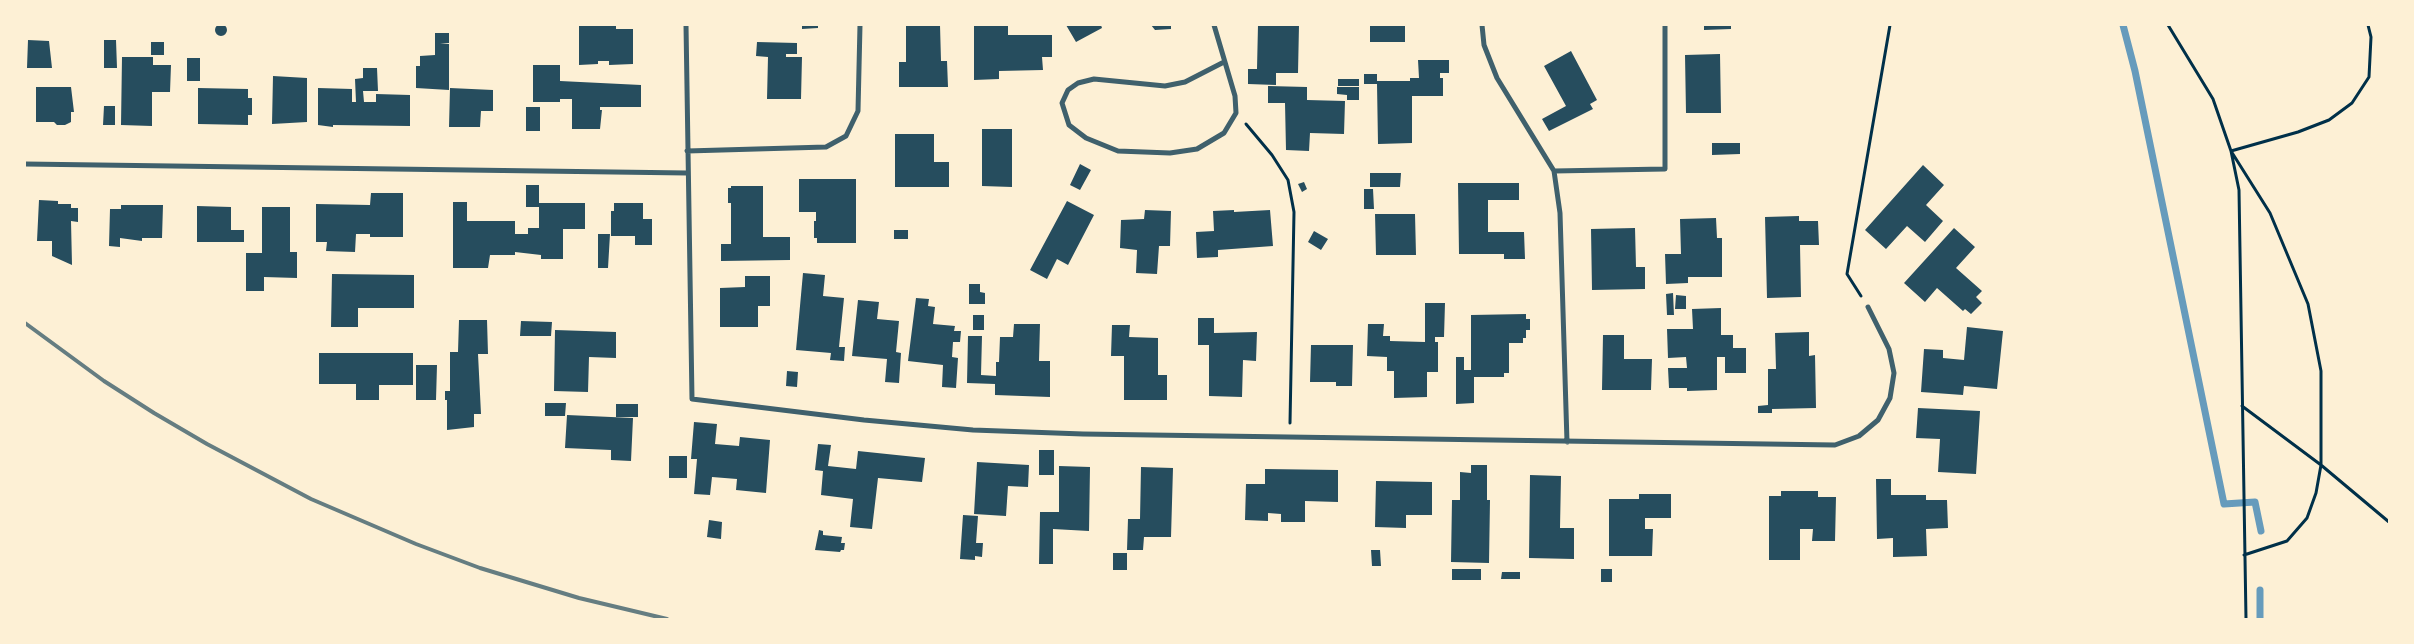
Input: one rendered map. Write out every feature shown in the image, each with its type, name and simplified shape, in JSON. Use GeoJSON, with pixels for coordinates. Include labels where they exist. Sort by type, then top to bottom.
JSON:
{"type":"FeatureCollection","features":[{"type":"Feature","properties":{"kind":"street"},"geometry":{"type":"LineString","coordinates":[[686,25],[692,399],[864,420],[973,430],[1290,438],[1835,445],[1858,436],[1878,420],[1890,398],[1894,373],[1889,349],[1868,307]]}},
{"type":"Feature","properties":{"kind":"street"},"geometry":{"type":"LineString","coordinates":[[687,151],[826,148],[846,136],[858,111],[860,25]]}},
{"type":"Feature","properties":{"kind":"street"},"geometry":{"type":"LineString","coordinates":[[1214,25],[1235,96],[1236,112],[1224,133],[1197,149],[1170,153],[1118,151],[1086,138],[1069,126],[1062,103],[1068,90],[1078,83],[1094,79],[1165,86],[1185,82],[1224,62]]}},
{"type":"Feature","properties":{"kind":"street"},"geometry":{"type":"LineString","coordinates":[[1482,25],[1484,45],[1497,78],[1554,171],[1560,213],[1567,442]]}},
{"type":"Feature","properties":{"kind":"street"},"geometry":{"type":"LineString","coordinates":[[1554,171],[1665,169],[1665,25]]}},
{"type":"Feature","properties":{"kind":"street"},"geometry":{"type":"LineString","coordinates":[[25,164],[687,173]]}},
{"type":"Feature","properties":{"kind":"path"},"geometry":{"type":"LineString","coordinates":[[1868,307],[1847,274],[1890,25]]}},
{"type":"Feature","properties":{"kind":"path"},"geometry":{"type":"LineString","coordinates":[[2168,25],[2213,99],[2231,151],[2238,190],[2246,619]]}},
{"type":"Feature","properties":{"kind":"path"},"geometry":{"type":"LineString","coordinates":[[2231,151],[2298,132],[2329,120],[2352,103],[2369,77],[2371,37],[2368,25]]}},
{"type":"Feature","properties":{"kind":"path"},"geometry":{"type":"LineString","coordinates":[[1236,112],[1272,155],[1288,180],[1294,212],[1290,438]]}},
{"type":"Feature","properties":{"kind":"path"},"geometry":{"type":"LineString","coordinates":[[2231,151],[2270,213],[2308,304],[2321,371],[2321,465],[2316,493],[2307,518],[2286,541],[2244,555]]}},
{"type":"Feature","properties":{"kind":"path"},"geometry":{"type":"LineString","coordinates":[[2242,406],[2321,465],[2389,522]]}},
{"type":"Feature","properties":{"kind":"building"},"geometry":{"type":"Polygon","coordinates":[[[219,24],[223,24],[227,30],[223,36],[219,36],[215,32],[215,28],[219,24]]]}},
{"type":"Feature","properties":{"kind":"building"},"geometry":{"type":"Polygon","coordinates":[[[579,25],[616,25],[616,29],[633,29],[633,64],[609,65],[609,61],[598,61],[598,64],[579,65],[579,25]]]}},
{"type":"Feature","properties":{"kind":"building"},"geometry":{"type":"Polygon","coordinates":[[[802,25],[818,25],[818,28],[802,29],[802,25]]]}},
{"type":"Feature","properties":{"kind":"building"},"geometry":{"type":"Polygon","coordinates":[[[906,25],[940,25],[941,61],[947,61],[948,87],[899,87],[899,62],[906,62],[906,25]]]}},
{"type":"Feature","properties":{"kind":"building"},"geometry":{"type":"Polygon","coordinates":[[[974,25],[1008,25],[1008,35],[1052,35],[1052,57],[1042,57],[1043,70],[999,71],[999,79],[974,80],[974,25]]]}},
{"type":"Feature","properties":{"kind":"building"},"geometry":{"type":"Polygon","coordinates":[[[1066,25],[1101,25],[1102,28],[1076,42],[1066,25]]]}},
{"type":"Feature","properties":{"kind":"building"},"geometry":{"type":"Polygon","coordinates":[[[1151,25],[1171,25],[1171,29],[1155,30],[1151,25]]]}},
{"type":"Feature","properties":{"kind":"building"},"geometry":{"type":"Polygon","coordinates":[[[1258,25],[1299,25],[1298,73],[1276,73],[1276,85],[1248,84],[1248,69],[1257,69],[1258,25]]]}},
{"type":"Feature","properties":{"kind":"building"},"geometry":{"type":"Polygon","coordinates":[[[1370,25],[1405,25],[1405,42],[1370,42],[1370,25]]]}},
{"type":"Feature","properties":{"kind":"building"},"geometry":{"type":"Polygon","coordinates":[[[1704,25],[1731,25],[1731,29],[1704,30],[1704,25]]]}},
{"type":"Feature","properties":{"kind":"building"},"geometry":{"type":"Polygon","coordinates":[[[435,33],[449,33],[449,43],[440,43],[449,44],[449,90],[416,88],[416,66],[420,66],[420,56],[435,55],[435,33]]]}},
{"type":"Feature","properties":{"kind":"building"},"geometry":{"type":"Polygon","coordinates":[[[28,40],[49,41],[52,68],[27,68],[28,40]]]}},
{"type":"Feature","properties":{"kind":"building"},"geometry":{"type":"Polygon","coordinates":[[[104,40],[116,40],[117,68],[104,68],[104,40]]]}},
{"type":"Feature","properties":{"kind":"building"},"geometry":{"type":"Polygon","coordinates":[[[151,42],[164,42],[164,55],[151,55],[151,42]]]}},
{"type":"Feature","properties":{"kind":"building"},"geometry":{"type":"Polygon","coordinates":[[[757,42],[797,43],[797,54],[786,54],[786,57],[802,57],[801,99],[767,99],[768,57],[756,56],[757,42]]]}},
{"type":"Feature","properties":{"kind":"building"},"geometry":{"type":"Polygon","coordinates":[[[1571,51],[1597,100],[1590,104],[1593,109],[1549,131],[1542,119],[1566,106],[1544,66],[1571,51]]]}},
{"type":"Feature","properties":{"kind":"building"},"geometry":{"type":"Polygon","coordinates":[[[1720,54],[1721,113],[1686,113],[1685,55],[1720,54]]]}},
{"type":"Feature","properties":{"kind":"building"},"geometry":{"type":"Polygon","coordinates":[[[122,57],[153,57],[153,65],[171,65],[170,92],[152,92],[152,126],[121,125],[122,57]]]}},
{"type":"Feature","properties":{"kind":"building"},"geometry":{"type":"Polygon","coordinates":[[[187,58],[200,58],[200,81],[187,81],[187,58]]]}},
{"type":"Feature","properties":{"kind":"building"},"geometry":{"type":"Polygon","coordinates":[[[1418,60],[1449,60],[1449,73],[1440,73],[1440,78],[1443,78],[1443,96],[1412,96],[1412,143],[1378,144],[1377,84],[1364,84],[1364,74],[1377,74],[1377,81],[1410,81],[1410,78],[1419,78],[1418,60]]]}},
{"type":"Feature","properties":{"kind":"building"},"geometry":{"type":"Polygon","coordinates":[[[533,65],[560,65],[560,81],[641,85],[641,107],[600,107],[600,110],[602,110],[600,129],[572,129],[572,99],[560,99],[560,102],[533,102],[533,65]]]}},
{"type":"Feature","properties":{"kind":"building"},"geometry":{"type":"Polygon","coordinates":[[[363,68],[377,68],[378,91],[363,91],[364,102],[376,102],[376,94],[410,95],[410,126],[333,125],[333,127],[318,125],[318,88],[352,89],[352,102],[356,102],[355,79],[363,78],[363,68]]]}},
{"type":"Feature","properties":{"kind":"building"},"geometry":{"type":"Polygon","coordinates":[[[273,76],[307,78],[307,122],[272,124],[273,76]]]}},
{"type":"Feature","properties":{"kind":"building"},"geometry":{"type":"Polygon","coordinates":[[[1338,79],[1359,79],[1359,86],[1338,86],[1338,79]]]}},
{"type":"Feature","properties":{"kind":"building"},"geometry":{"type":"Polygon","coordinates":[[[1268,86],[1307,87],[1307,100],[1345,101],[1344,134],[1310,133],[1309,151],[1286,150],[1285,103],[1268,103],[1268,86]]]}},
{"type":"Feature","properties":{"kind":"building"},"geometry":{"type":"Polygon","coordinates":[[[36,87],[71,87],[74,112],[71,112],[71,122],[65,125],[57,125],[54,122],[36,122],[36,87]]]}},
{"type":"Feature","properties":{"kind":"building"},"geometry":{"type":"Polygon","coordinates":[[[1337,87],[1359,87],[1359,100],[1347,100],[1347,95],[1337,94],[1337,87]]]}},
{"type":"Feature","properties":{"kind":"building"},"geometry":{"type":"Polygon","coordinates":[[[198,88],[248,89],[248,98],[252,98],[252,115],[248,115],[248,125],[198,124],[198,88]]]}},
{"type":"Feature","properties":{"kind":"building"},"geometry":{"type":"Polygon","coordinates":[[[450,88],[493,90],[493,111],[481,111],[480,127],[449,127],[450,88]]]}},
{"type":"Feature","properties":{"kind":"building"},"geometry":{"type":"Polygon","coordinates":[[[104,106],[115,106],[115,125],[103,125],[104,106]]]}},
{"type":"Feature","properties":{"kind":"building"},"geometry":{"type":"Polygon","coordinates":[[[526,107],[540,107],[540,131],[526,131],[526,107]]]}},
{"type":"Feature","properties":{"kind":"building"},"geometry":{"type":"Polygon","coordinates":[[[982,129],[1012,129],[1012,187],[982,186],[982,129]]]}},
{"type":"Feature","properties":{"kind":"building"},"geometry":{"type":"Polygon","coordinates":[[[895,134],[934,134],[934,162],[949,162],[949,187],[895,187],[895,134]]]}},
{"type":"Feature","properties":{"kind":"building"},"geometry":{"type":"Polygon","coordinates":[[[1712,143],[1740,143],[1740,154],[1712,155],[1712,143]]]}},
{"type":"Feature","properties":{"kind":"building"},"geometry":{"type":"Polygon","coordinates":[[[1080,164],[1091,170],[1080,190],[1070,185],[1080,164]]]}},
{"type":"Feature","properties":{"kind":"building"},"geometry":{"type":"Polygon","coordinates":[[[1923,165],[1944,185],[1926,205],[1943,221],[1925,242],[1907,226],[1886,249],[1865,230],[1923,165]]]}},
{"type":"Feature","properties":{"kind":"building"},"geometry":{"type":"Polygon","coordinates":[[[1370,173],[1401,173],[1400,187],[1370,187],[1370,173]]]}},
{"type":"Feature","properties":{"kind":"building"},"geometry":{"type":"Polygon","coordinates":[[[799,179],[856,179],[856,243],[817,243],[817,238],[814,238],[816,212],[799,212],[799,179]]]}},
{"type":"Feature","properties":{"kind":"building"},"geometry":{"type":"Polygon","coordinates":[[[1304,182],[1307,189],[1302,192],[1298,184],[1304,182]]]}},
{"type":"Feature","properties":{"kind":"building"},"geometry":{"type":"Polygon","coordinates":[[[1458,183],[1519,183],[1519,200],[1488,200],[1488,232],[1524,232],[1525,259],[1504,259],[1504,254],[1459,254],[1458,183]]]}},
{"type":"Feature","properties":{"kind":"building"},"geometry":{"type":"Polygon","coordinates":[[[526,185],[539,185],[539,203],[585,203],[585,229],[563,229],[563,259],[541,259],[541,255],[515,252],[515,255],[490,255],[488,268],[453,268],[453,202],[467,202],[467,221],[515,221],[515,234],[528,234],[528,228],[539,228],[539,207],[526,207],[526,185]]]}},
{"type":"Feature","properties":{"kind":"building"},"geometry":{"type":"Polygon","coordinates":[[[731,186],[763,186],[763,237],[790,237],[790,260],[721,261],[721,244],[731,244],[731,203],[728,203],[728,188],[731,188],[731,186]]]}},
{"type":"Feature","properties":{"kind":"building"},"geometry":{"type":"Polygon","coordinates":[[[1364,189],[1373,189],[1374,209],[1364,209],[1364,189]]]}},
{"type":"Feature","properties":{"kind":"building"},"geometry":{"type":"Polygon","coordinates":[[[371,193],[403,193],[403,237],[370,237],[370,234],[356,234],[355,252],[326,251],[327,242],[316,242],[316,204],[370,205],[371,193]]]}},
{"type":"Feature","properties":{"kind":"building"},"geometry":{"type":"Polygon","coordinates":[[[39,200],[58,201],[58,204],[71,204],[71,208],[78,208],[78,222],[71,221],[72,265],[52,256],[52,241],[37,241],[39,200]]]}},
{"type":"Feature","properties":{"kind":"building"},"geometry":{"type":"Polygon","coordinates":[[[1067,201],[1094,215],[1068,265],[1057,259],[1047,279],[1030,270],[1067,201]]]}},
{"type":"Feature","properties":{"kind":"building"},"geometry":{"type":"Polygon","coordinates":[[[614,203],[643,203],[643,219],[652,219],[652,245],[635,245],[635,236],[611,236],[611,211],[614,211],[614,203]]]}},
{"type":"Feature","properties":{"kind":"building"},"geometry":{"type":"Polygon","coordinates":[[[121,205],[163,205],[162,238],[142,238],[142,241],[120,238],[120,247],[109,246],[110,209],[121,209],[121,205]]]}},
{"type":"Feature","properties":{"kind":"building"},"geometry":{"type":"Polygon","coordinates":[[[197,206],[231,207],[231,230],[244,230],[244,242],[197,242],[197,206]]]}},
{"type":"Feature","properties":{"kind":"building"},"geometry":{"type":"Polygon","coordinates":[[[262,207],[290,207],[290,252],[297,252],[297,278],[264,277],[264,291],[246,291],[246,253],[262,253],[262,207]]]}},
{"type":"Feature","properties":{"kind":"building"},"geometry":{"type":"Polygon","coordinates":[[[1145,210],[1171,211],[1170,246],[1159,246],[1157,274],[1136,273],[1137,250],[1120,248],[1121,220],[1144,219],[1145,210]]]}},
{"type":"Feature","properties":{"kind":"building"},"geometry":{"type":"Polygon","coordinates":[[[1234,210],[1234,212],[1270,210],[1273,246],[1218,250],[1218,257],[1197,258],[1196,232],[1214,231],[1213,211],[1234,210]]]}},
{"type":"Feature","properties":{"kind":"building"},"geometry":{"type":"Polygon","coordinates":[[[1375,214],[1415,214],[1416,255],[1376,255],[1375,214]]]}},
{"type":"Feature","properties":{"kind":"building"},"geometry":{"type":"Polygon","coordinates":[[[1799,216],[1799,221],[1818,221],[1819,245],[1800,245],[1801,297],[1767,298],[1765,217],[1799,216]]]}},
{"type":"Feature","properties":{"kind":"building"},"geometry":{"type":"Polygon","coordinates":[[[1716,218],[1717,238],[1722,238],[1722,277],[1688,277],[1688,283],[1666,284],[1665,254],[1681,254],[1680,219],[1716,218]]]}},
{"type":"Feature","properties":{"kind":"building"},"geometry":{"type":"Polygon","coordinates":[[[1635,228],[1636,267],[1645,267],[1645,289],[1592,290],[1591,229],[1635,228]]]}},
{"type":"Feature","properties":{"kind":"building"},"geometry":{"type":"Polygon","coordinates":[[[1954,228],[1975,247],[1956,268],[1982,291],[1976,297],[1982,303],[1971,314],[1965,309],[1963,311],[1937,288],[1925,302],[1904,283],[1954,228]]]}},
{"type":"Feature","properties":{"kind":"building"},"geometry":{"type":"Polygon","coordinates":[[[894,230],[908,230],[908,239],[894,239],[894,230]]]}},
{"type":"Feature","properties":{"kind":"building"},"geometry":{"type":"Polygon","coordinates":[[[1314,231],[1328,239],[1321,250],[1308,242],[1314,231]]]}},
{"type":"Feature","properties":{"kind":"building"},"geometry":{"type":"Polygon","coordinates":[[[598,234],[610,234],[608,268],[598,268],[598,234]]]}},
{"type":"Feature","properties":{"kind":"building"},"geometry":{"type":"Polygon","coordinates":[[[803,273],[825,275],[823,296],[844,298],[839,347],[845,347],[844,361],[830,360],[831,353],[796,350],[803,273]]]}},
{"type":"Feature","properties":{"kind":"building"},"geometry":{"type":"Polygon","coordinates":[[[332,274],[414,275],[414,308],[358,308],[358,327],[331,327],[332,274]]]}},
{"type":"Feature","properties":{"kind":"building"},"geometry":{"type":"Polygon","coordinates":[[[745,276],[770,276],[770,306],[758,306],[758,327],[720,327],[720,288],[745,287],[745,276]]]}},
{"type":"Feature","properties":{"kind":"building"},"geometry":{"type":"Polygon","coordinates":[[[969,284],[980,284],[980,292],[985,293],[985,304],[969,304],[969,284]]]}},
{"type":"Feature","properties":{"kind":"building"},"geometry":{"type":"Polygon","coordinates":[[[1673,293],[1674,315],[1667,315],[1666,294],[1673,293]]]}},
{"type":"Feature","properties":{"kind":"building"},"geometry":{"type":"Polygon","coordinates":[[[1676,295],[1686,296],[1686,309],[1675,309],[1676,295]]]}},
{"type":"Feature","properties":{"kind":"building"},"geometry":{"type":"Polygon","coordinates":[[[916,298],[929,299],[928,306],[935,307],[933,324],[955,326],[954,331],[961,331],[960,342],[953,342],[952,357],[958,358],[956,388],[942,387],[943,365],[908,361],[916,298]]]}},
{"type":"Feature","properties":{"kind":"building"},"geometry":{"type":"Polygon","coordinates":[[[858,300],[879,302],[877,319],[899,321],[896,352],[901,353],[899,383],[885,382],[887,359],[852,356],[858,300]]]}},
{"type":"Feature","properties":{"kind":"building"},"geometry":{"type":"Polygon","coordinates":[[[1425,303],[1445,303],[1444,337],[1435,337],[1435,342],[1438,342],[1438,372],[1427,372],[1427,397],[1394,398],[1394,371],[1387,371],[1387,357],[1367,356],[1368,324],[1384,324],[1383,336],[1390,336],[1390,341],[1425,342],[1425,303]]]}},
{"type":"Feature","properties":{"kind":"building"},"geometry":{"type":"Polygon","coordinates":[[[1721,308],[1721,335],[1733,335],[1733,348],[1746,348],[1746,373],[1725,373],[1725,357],[1717,357],[1717,390],[1687,391],[1687,388],[1669,388],[1668,368],[1687,368],[1686,357],[1668,358],[1667,329],[1693,329],[1692,309],[1721,308]]]}},
{"type":"Feature","properties":{"kind":"building"},"geometry":{"type":"Polygon","coordinates":[[[1526,314],[1526,319],[1530,319],[1530,330],[1526,330],[1526,338],[1523,338],[1523,343],[1509,343],[1509,373],[1504,373],[1504,377],[1474,377],[1474,403],[1456,404],[1456,357],[1464,357],[1464,370],[1471,370],[1471,315],[1526,314]]]}},
{"type":"Feature","properties":{"kind":"building"},"geometry":{"type":"Polygon","coordinates":[[[973,315],[984,315],[984,330],[973,330],[973,315]]]}},
{"type":"Feature","properties":{"kind":"building"},"geometry":{"type":"Polygon","coordinates":[[[1198,318],[1214,318],[1214,333],[1257,332],[1256,361],[1243,360],[1242,397],[1209,396],[1209,345],[1198,345],[1198,318]]]}},
{"type":"Feature","properties":{"kind":"building"},"geometry":{"type":"Polygon","coordinates":[[[459,320],[487,320],[488,354],[478,354],[481,414],[474,414],[474,427],[447,430],[447,400],[445,400],[445,391],[450,391],[450,352],[458,352],[459,320]]]}},
{"type":"Feature","properties":{"kind":"building"},"geometry":{"type":"Polygon","coordinates":[[[521,321],[552,322],[551,336],[520,336],[521,321]]]}},
{"type":"Feature","properties":{"kind":"building"},"geometry":{"type":"Polygon","coordinates":[[[1014,324],[1040,324],[1039,361],[1050,361],[1050,397],[995,395],[995,384],[967,383],[968,336],[982,336],[981,375],[996,376],[996,362],[999,362],[1000,337],[1013,337],[1014,324]]]}},
{"type":"Feature","properties":{"kind":"building"},"geometry":{"type":"Polygon","coordinates":[[[1112,325],[1130,325],[1129,337],[1158,338],[1158,375],[1167,375],[1167,400],[1124,400],[1124,356],[1111,356],[1112,325]]]}},
{"type":"Feature","properties":{"kind":"building"},"geometry":{"type":"Polygon","coordinates":[[[1967,327],[2003,331],[1997,389],[1964,386],[1963,395],[1921,392],[1924,349],[1943,350],[1943,358],[1964,360],[1967,327]]]}},
{"type":"Feature","properties":{"kind":"building"},"geometry":{"type":"Polygon","coordinates":[[[555,330],[616,332],[616,358],[589,357],[588,392],[554,391],[555,330]]]}},
{"type":"Feature","properties":{"kind":"building"},"geometry":{"type":"Polygon","coordinates":[[[1809,332],[1809,356],[1815,355],[1816,408],[1772,409],[1772,413],[1758,413],[1758,406],[1768,405],[1768,369],[1776,369],[1775,333],[1809,332]]]}},
{"type":"Feature","properties":{"kind":"building"},"geometry":{"type":"Polygon","coordinates":[[[1603,335],[1624,335],[1624,359],[1652,359],[1651,390],[1602,390],[1603,335]]]}},
{"type":"Feature","properties":{"kind":"building"},"geometry":{"type":"Polygon","coordinates":[[[1311,345],[1353,345],[1352,386],[1336,386],[1336,382],[1310,382],[1311,345]]]}},
{"type":"Feature","properties":{"kind":"building"},"geometry":{"type":"Polygon","coordinates":[[[319,353],[413,353],[413,385],[379,385],[379,400],[356,400],[356,384],[319,384],[319,353]]]}},
{"type":"Feature","properties":{"kind":"building"},"geometry":{"type":"Polygon","coordinates":[[[416,365],[437,365],[436,400],[416,400],[416,365]]]}},
{"type":"Feature","properties":{"kind":"building"},"geometry":{"type":"Polygon","coordinates":[[[787,371],[798,372],[797,387],[786,386],[787,371]]]}},
{"type":"Feature","properties":{"kind":"building"},"geometry":{"type":"Polygon","coordinates":[[[545,403],[566,403],[565,416],[545,416],[545,403]]]}},
{"type":"Feature","properties":{"kind":"building"},"geometry":{"type":"Polygon","coordinates":[[[616,404],[638,404],[638,417],[616,417],[616,404]]]}},
{"type":"Feature","properties":{"kind":"building"},"geometry":{"type":"Polygon","coordinates":[[[1918,408],[1980,411],[1976,474],[1938,472],[1940,439],[1916,438],[1918,408]]]}},
{"type":"Feature","properties":{"kind":"building"},"geometry":{"type":"Polygon","coordinates":[[[567,415],[633,418],[631,461],[611,460],[611,450],[565,448],[567,415]]]}},
{"type":"Feature","properties":{"kind":"building"},"geometry":{"type":"Polygon","coordinates":[[[694,422],[717,424],[715,444],[739,446],[740,437],[770,440],[766,493],[736,490],[737,479],[712,477],[710,495],[694,494],[697,459],[691,459],[694,422]]]}},
{"type":"Feature","properties":{"kind":"building"},"geometry":{"type":"Polygon","coordinates":[[[818,444],[831,445],[828,466],[856,469],[858,451],[925,458],[922,482],[878,478],[872,529],[850,527],[853,499],[821,495],[823,471],[815,470],[818,444]]]}},
{"type":"Feature","properties":{"kind":"building"},"geometry":{"type":"Polygon","coordinates":[[[1039,450],[1054,450],[1054,475],[1039,475],[1039,450]]]}},
{"type":"Feature","properties":{"kind":"building"},"geometry":{"type":"Polygon","coordinates":[[[669,456],[687,456],[687,478],[669,478],[669,456]]]}},
{"type":"Feature","properties":{"kind":"building"},"geometry":{"type":"Polygon","coordinates":[[[977,462],[1029,465],[1028,487],[1008,486],[1006,516],[974,514],[977,462]]]}},
{"type":"Feature","properties":{"kind":"building"},"geometry":{"type":"Polygon","coordinates":[[[1471,465],[1487,465],[1487,500],[1490,500],[1489,563],[1451,562],[1452,500],[1460,500],[1460,472],[1471,473],[1471,465]]]}},
{"type":"Feature","properties":{"kind":"building"},"geometry":{"type":"Polygon","coordinates":[[[1059,466],[1090,467],[1089,531],[1053,529],[1053,564],[1039,564],[1040,512],[1059,512],[1059,466]]]}},
{"type":"Feature","properties":{"kind":"building"},"geometry":{"type":"Polygon","coordinates":[[[1141,467],[1173,468],[1171,537],[1144,537],[1143,550],[1127,550],[1128,519],[1140,519],[1141,467]]]}},
{"type":"Feature","properties":{"kind":"building"},"geometry":{"type":"Polygon","coordinates":[[[1265,469],[1338,470],[1338,502],[1305,501],[1305,522],[1281,522],[1281,514],[1268,513],[1268,521],[1245,520],[1246,484],[1265,484],[1265,469]]]}},
{"type":"Feature","properties":{"kind":"building"},"geometry":{"type":"Polygon","coordinates":[[[1530,475],[1561,476],[1560,528],[1574,528],[1574,559],[1529,558],[1530,475]]]}},
{"type":"Feature","properties":{"kind":"building"},"geometry":{"type":"Polygon","coordinates":[[[1876,479],[1891,479],[1891,495],[1926,495],[1926,500],[1947,500],[1948,528],[1926,529],[1927,556],[1893,557],[1893,538],[1877,539],[1876,479]]]}},
{"type":"Feature","properties":{"kind":"building"},"geometry":{"type":"Polygon","coordinates":[[[1376,481],[1432,482],[1432,515],[1406,515],[1406,528],[1375,527],[1376,481]]]}},
{"type":"Feature","properties":{"kind":"building"},"geometry":{"type":"Polygon","coordinates":[[[1781,491],[1818,491],[1818,497],[1836,497],[1835,541],[1812,541],[1813,529],[1800,529],[1800,560],[1769,560],[1769,496],[1781,496],[1781,491]]]}},
{"type":"Feature","properties":{"kind":"building"},"geometry":{"type":"Polygon","coordinates":[[[1639,494],[1671,494],[1671,518],[1645,518],[1645,529],[1653,529],[1652,556],[1609,556],[1609,499],[1639,499],[1639,494]]]}},
{"type":"Feature","properties":{"kind":"building"},"geometry":{"type":"Polygon","coordinates":[[[963,515],[978,516],[976,543],[983,543],[982,557],[975,556],[975,560],[960,559],[963,515]]]}},
{"type":"Feature","properties":{"kind":"building"},"geometry":{"type":"Polygon","coordinates":[[[709,520],[722,522],[721,539],[707,537],[709,520]]]}},
{"type":"Feature","properties":{"kind":"building"},"geometry":{"type":"Polygon","coordinates":[[[819,530],[823,531],[823,535],[842,537],[841,543],[845,543],[844,550],[840,552],[815,550],[819,530]]]}},
{"type":"Feature","properties":{"kind":"building"},"geometry":{"type":"Polygon","coordinates":[[[1371,550],[1380,550],[1381,566],[1372,566],[1371,550]]]}},
{"type":"Feature","properties":{"kind":"building"},"geometry":{"type":"Polygon","coordinates":[[[1113,553],[1127,553],[1127,570],[1113,570],[1113,553]]]}},
{"type":"Feature","properties":{"kind":"building"},"geometry":{"type":"Polygon","coordinates":[[[1452,569],[1481,569],[1481,580],[1452,580],[1452,569]]]}},
{"type":"Feature","properties":{"kind":"building"},"geometry":{"type":"Polygon","coordinates":[[[1601,569],[1612,569],[1612,582],[1601,582],[1601,569]]]}},
{"type":"Feature","properties":{"kind":"building"},"geometry":{"type":"Polygon","coordinates":[[[1502,572],[1520,572],[1520,579],[1501,579],[1502,572]]]}},
{"type":"Feature","properties":{"kind":"waterway"},"geometry":{"type":"LineString","coordinates":[[2123,25],[2135,71],[2224,504],[2255,502],[2261,531]]}},
{"type":"Feature","properties":{"kind":"waterway"},"geometry":{"type":"LineString","coordinates":[[2260,590],[2260,619]]}},
{"type":"Feature","properties":{"kind":"railway"},"geometry":{"type":"LineString","coordinates":[[25,323],[104,381],[154,413],[207,444],[311,499],[416,544],[480,568],[579,598],[667,619]]}}]}
